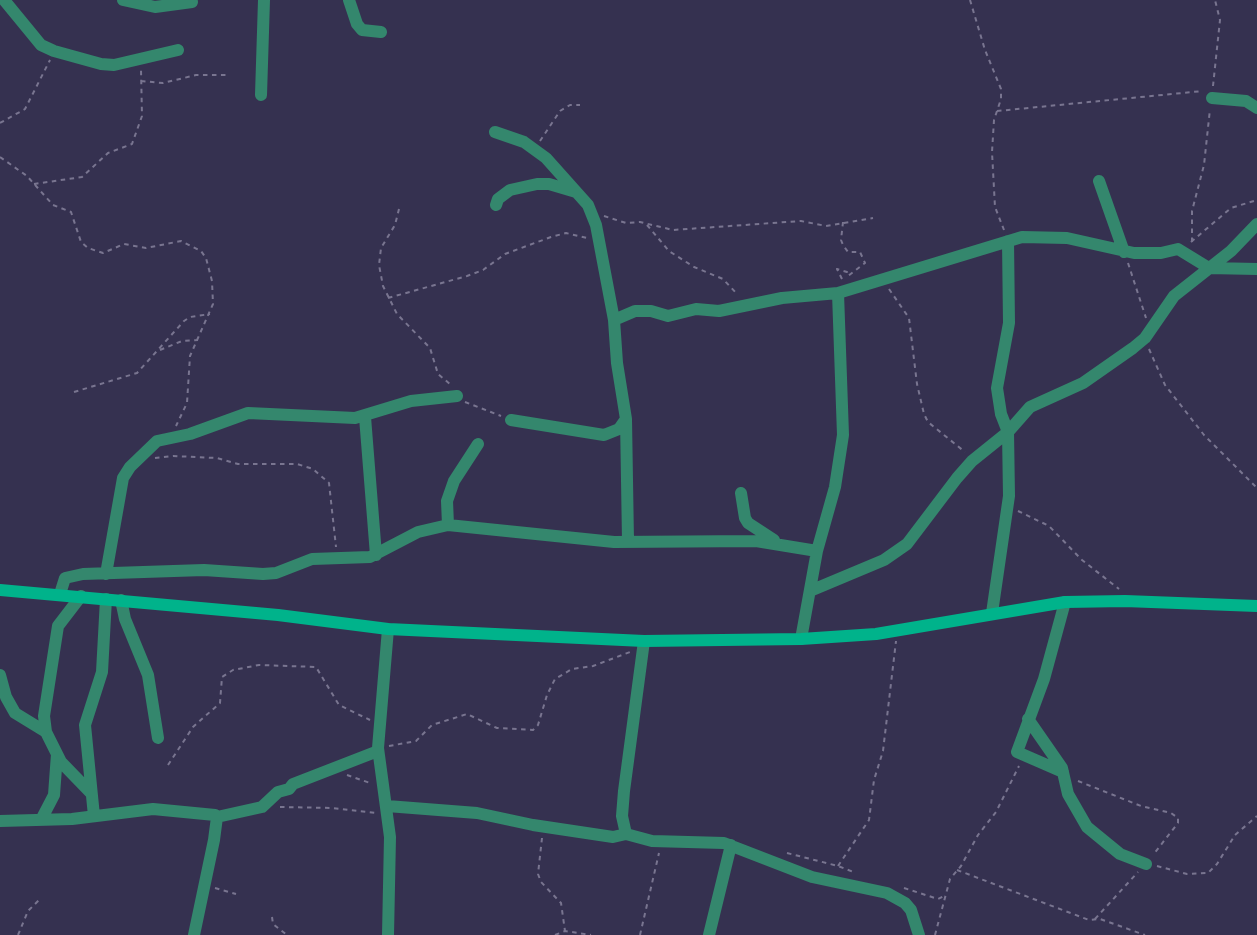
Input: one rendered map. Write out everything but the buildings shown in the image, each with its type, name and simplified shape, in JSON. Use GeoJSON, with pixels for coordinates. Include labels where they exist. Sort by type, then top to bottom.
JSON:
{"type":"FeatureCollection","features":[{"type":"Feature","properties":{"kind":"street"},"geometry":{"type":"LineString","coordinates":[[4,0],[41,45],[54,51],[101,64],[114,65],[178,50]]}},
{"type":"Feature","properties":{"kind":"street"},"geometry":{"type":"LineString","coordinates":[[123,0],[155,7],[192,2]]}},
{"type":"Feature","properties":{"kind":"street"},"geometry":{"type":"LineString","coordinates":[[261,95],[264,0]]}},
{"type":"Feature","properties":{"kind":"street"},"geometry":{"type":"LineString","coordinates":[[349,0],[357,24],[362,30],[381,32]]}},
{"type":"Feature","properties":{"kind":"street"},"geometry":{"type":"LineString","coordinates":[[1212,94],[1246,101],[1257,108]]}},
{"type":"Feature","properties":{"kind":"street"},"geometry":{"type":"LineString","coordinates":[[495,132],[533,148],[560,171],[592,213],[599,236],[614,320],[617,363],[626,420],[628,541]]}},
{"type":"Feature","properties":{"kind":"street"},"geometry":{"type":"LineString","coordinates":[[1099,181],[1124,252]]}},
{"type":"Feature","properties":{"kind":"street"},"geometry":{"type":"LineString","coordinates":[[496,205],[502,195],[510,190],[537,184],[549,184],[578,193]]}},
{"type":"Feature","properties":{"kind":"street"},"geometry":{"type":"LineString","coordinates":[[810,591],[884,560],[903,548],[972,461],[1008,432],[1030,407],[1083,383],[1145,338],[1174,296],[1232,250],[1257,224]]}},
{"type":"Feature","properties":{"kind":"street"},"geometry":{"type":"LineString","coordinates":[[614,320],[635,311],[651,311],[668,316],[696,309],[713,312],[782,298],[843,291],[1008,241],[1037,236],[1067,238],[1124,252],[1161,253],[1178,249],[1209,268],[1257,268]]}},
{"type":"Feature","properties":{"kind":"street"},"geometry":{"type":"LineString","coordinates":[[992,613],[1007,506],[1008,432],[1001,414],[997,388],[1009,323],[1008,241]]}},
{"type":"Feature","properties":{"kind":"street"},"geometry":{"type":"LineString","coordinates":[[801,639],[817,551],[835,487],[843,435],[843,291]]}},
{"type":"Feature","properties":{"kind":"street"},"geometry":{"type":"LineString","coordinates":[[106,574],[118,490],[130,467],[157,441],[190,434],[248,413],[365,417],[411,401],[457,396]]}},
{"type":"Feature","properties":{"kind":"street"},"geometry":{"type":"LineString","coordinates":[[365,417],[376,555]]}},
{"type":"Feature","properties":{"kind":"street"},"geometry":{"type":"LineString","coordinates":[[511,420],[604,435],[619,429],[626,420]]}},
{"type":"Feature","properties":{"kind":"street"},"geometry":{"type":"LineString","coordinates":[[448,525],[447,501],[454,481],[478,444]]}},
{"type":"Feature","properties":{"kind":"street"},"geometry":{"type":"LineString","coordinates":[[741,493],[748,523],[779,543]]}},
{"type":"Feature","properties":{"kind":"street"},"geometry":{"type":"LineString","coordinates":[[60,594],[66,577],[204,570],[263,574],[276,573],[312,559],[366,558],[418,532],[448,525],[628,541],[707,540],[779,543],[817,551]]}},
{"type":"Feature","properties":{"kind":"street"},"geometry":{"type":"LineString","coordinates":[[0,590],[121,600],[388,629],[644,645],[801,639],[896,632],[992,613],[1065,602],[1125,601],[1257,606]]}},
{"type":"Feature","properties":{"kind":"street"},"geometry":{"type":"LineString","coordinates":[[81,596],[58,626],[45,701],[46,732],[57,753],[78,782],[91,793]]}},
{"type":"Feature","properties":{"kind":"street"},"geometry":{"type":"LineString","coordinates":[[94,816],[85,725],[102,672],[106,599]]}},
{"type":"Feature","properties":{"kind":"street"},"geometry":{"type":"LineString","coordinates":[[121,600],[125,619],[148,675],[158,738]]}},
{"type":"Feature","properties":{"kind":"street"},"geometry":{"type":"LineString","coordinates":[[1063,774],[1022,756],[1017,752],[1017,747],[1044,679],[1065,602]]}},
{"type":"Feature","properties":{"kind":"street"},"geometry":{"type":"LineString","coordinates":[[388,629],[378,724],[378,749],[387,810],[388,935]]}},
{"type":"Feature","properties":{"kind":"street"},"geometry":{"type":"LineString","coordinates":[[626,834],[622,816],[624,791],[644,645]]}},
{"type":"Feature","properties":{"kind":"street"},"geometry":{"type":"LineString","coordinates":[[0,675],[6,697],[15,713],[46,732]]}},
{"type":"Feature","properties":{"kind":"street"},"geometry":{"type":"LineString","coordinates":[[1028,718],[1063,774],[1068,794],[1087,827],[1120,854],[1146,864]]}},
{"type":"Feature","properties":{"kind":"street"},"geometry":{"type":"LineString","coordinates":[[0,821],[94,816],[153,809],[207,813],[217,817],[265,805],[278,792],[378,749]]}},
{"type":"Feature","properties":{"kind":"street"},"geometry":{"type":"LineString","coordinates":[[41,820],[54,795],[57,753]]}},
{"type":"Feature","properties":{"kind":"street"},"geometry":{"type":"LineString","coordinates":[[387,810],[477,813],[544,827],[613,837],[626,834],[634,838],[661,841],[731,845],[812,877],[887,893],[905,903],[911,910],[919,935]]}},
{"type":"Feature","properties":{"kind":"street"},"geometry":{"type":"LineString","coordinates":[[194,935],[206,886],[217,817]]}},
{"type":"Feature","properties":{"kind":"street"},"geometry":{"type":"LineString","coordinates":[[708,935],[731,845]]}},
{"type":"Feature","properties":{"kind":"path"},"geometry":{"type":"LineString","coordinates":[[970,0],[985,50],[1001,89],[1001,99],[992,129],[993,188],[995,207],[1008,241]]}},
{"type":"Feature","properties":{"kind":"path"},"geometry":{"type":"LineString","coordinates":[[1192,242],[1191,217],[1204,165],[1220,20],[1215,0]]}},
{"type":"Feature","properties":{"kind":"path"},"geometry":{"type":"LineString","coordinates":[[0,123],[25,109],[54,51]]}},
{"type":"Feature","properties":{"kind":"path"},"geometry":{"type":"LineString","coordinates":[[33,184],[82,177],[108,153],[132,144],[142,116],[140,82],[144,58]]}},
{"type":"Feature","properties":{"kind":"path"},"geometry":{"type":"LineString","coordinates":[[140,82],[163,82],[196,75],[227,75]]}},
{"type":"Feature","properties":{"kind":"path"},"geometry":{"type":"LineString","coordinates":[[997,111],[1212,94]]}},
{"type":"Feature","properties":{"kind":"path"},"geometry":{"type":"LineString","coordinates":[[533,148],[560,111],[570,105],[580,105]]}},
{"type":"Feature","properties":{"kind":"path"},"geometry":{"type":"LineString","coordinates":[[0,158],[27,176],[54,206],[71,212],[81,242],[88,248],[103,253],[124,244],[146,248],[181,241],[201,251],[207,258],[212,281],[213,304],[190,356],[187,404],[168,438]]}},
{"type":"Feature","properties":{"kind":"path"},"geometry":{"type":"LineString","coordinates":[[1178,249],[1192,242],[1231,208],[1257,200]]}},
{"type":"Feature","properties":{"kind":"path"},"geometry":{"type":"LineString","coordinates":[[399,209],[395,225],[381,249],[379,265],[388,298],[401,319],[430,348],[438,374],[454,388],[457,396],[472,405],[511,420]]}},
{"type":"Feature","properties":{"kind":"path"},"geometry":{"type":"LineString","coordinates":[[592,213],[673,230],[801,221],[826,226],[873,218]]}},
{"type":"Feature","properties":{"kind":"path"},"geometry":{"type":"LineString","coordinates":[[843,222],[841,232],[843,245],[848,252],[860,252],[865,263],[848,276],[847,272],[837,269],[843,291]]}},
{"type":"Feature","properties":{"kind":"path"},"geometry":{"type":"LineString","coordinates":[[647,225],[660,242],[680,258],[723,279],[746,307]]}},
{"type":"Feature","properties":{"kind":"path"},"geometry":{"type":"LineString","coordinates":[[388,298],[483,270],[505,254],[550,237],[566,233],[590,239],[599,236]]}},
{"type":"Feature","properties":{"kind":"path"},"geometry":{"type":"LineString","coordinates":[[1124,252],[1146,319],[1145,338],[1165,385],[1204,435],[1257,488]]}},
{"type":"Feature","properties":{"kind":"path"},"geometry":{"type":"LineString","coordinates":[[883,278],[909,318],[917,384],[924,414],[928,422],[972,461]]}},
{"type":"Feature","properties":{"kind":"path"},"geometry":{"type":"LineString","coordinates":[[74,392],[106,381],[132,376],[190,316],[210,314]]}},
{"type":"Feature","properties":{"kind":"path"},"geometry":{"type":"LineString","coordinates":[[158,351],[182,341],[198,340]]}},
{"type":"Feature","properties":{"kind":"path"},"geometry":{"type":"LineString","coordinates":[[130,467],[146,460],[173,456],[217,458],[238,464],[297,464],[313,469],[330,483],[337,558]]}},
{"type":"Feature","properties":{"kind":"path"},"geometry":{"type":"LineString","coordinates":[[1007,506],[1049,526],[1083,560],[1122,591],[1125,601]]}},
{"type":"Feature","properties":{"kind":"path"},"geometry":{"type":"LineString","coordinates":[[838,866],[869,820],[874,780],[883,751],[889,711],[896,660],[896,632]]}},
{"type":"Feature","properties":{"kind":"path"},"geometry":{"type":"LineString","coordinates":[[378,749],[416,741],[432,725],[467,714],[496,728],[533,730],[538,725],[555,678],[572,669],[592,666],[644,645]]}},
{"type":"Feature","properties":{"kind":"path"},"geometry":{"type":"LineString","coordinates":[[168,765],[193,727],[220,703],[222,677],[233,670],[259,665],[316,667],[339,705],[378,724]]}},
{"type":"Feature","properties":{"kind":"path"},"geometry":{"type":"LineString","coordinates":[[935,935],[950,879],[996,812],[1022,756]]}},
{"type":"Feature","properties":{"kind":"path"},"geometry":{"type":"LineString","coordinates":[[333,769],[384,786]]}},
{"type":"Feature","properties":{"kind":"path"},"geometry":{"type":"LineString","coordinates":[[1063,774],[1141,806],[1171,813],[1178,818],[1178,823],[1146,864],[1095,919]]}},
{"type":"Feature","properties":{"kind":"path"},"geometry":{"type":"LineString","coordinates":[[265,805],[387,810]]}},
{"type":"Feature","properties":{"kind":"path"},"geometry":{"type":"LineString","coordinates":[[1146,864],[1187,874],[1208,873],[1217,864],[1235,835],[1257,816]]}},
{"type":"Feature","properties":{"kind":"path"},"geometry":{"type":"LineString","coordinates":[[544,827],[538,874],[548,890],[561,903],[565,931]]}},
{"type":"Feature","properties":{"kind":"path"},"geometry":{"type":"LineString","coordinates":[[640,935],[661,841]]}},
{"type":"Feature","properties":{"kind":"path"},"geometry":{"type":"LineString","coordinates":[[779,851],[838,866],[862,876]]}},
{"type":"Feature","properties":{"kind":"path"},"geometry":{"type":"LineString","coordinates":[[957,870],[1089,920],[1095,919],[1145,935]]}},
{"type":"Feature","properties":{"kind":"path"},"geometry":{"type":"LineString","coordinates":[[895,885],[938,899],[944,896]]}},
{"type":"Feature","properties":{"kind":"path"},"geometry":{"type":"LineString","coordinates":[[206,886],[236,894]]}},
{"type":"Feature","properties":{"kind":"path"},"geometry":{"type":"LineString","coordinates":[[18,935],[28,911],[41,898]]}},
{"type":"Feature","properties":{"kind":"path"},"geometry":{"type":"LineString","coordinates":[[272,917],[273,924],[287,935]]}},
{"type":"Feature","properties":{"kind":"path"},"geometry":{"type":"LineString","coordinates":[[555,935],[565,931],[591,935]]}}]}
